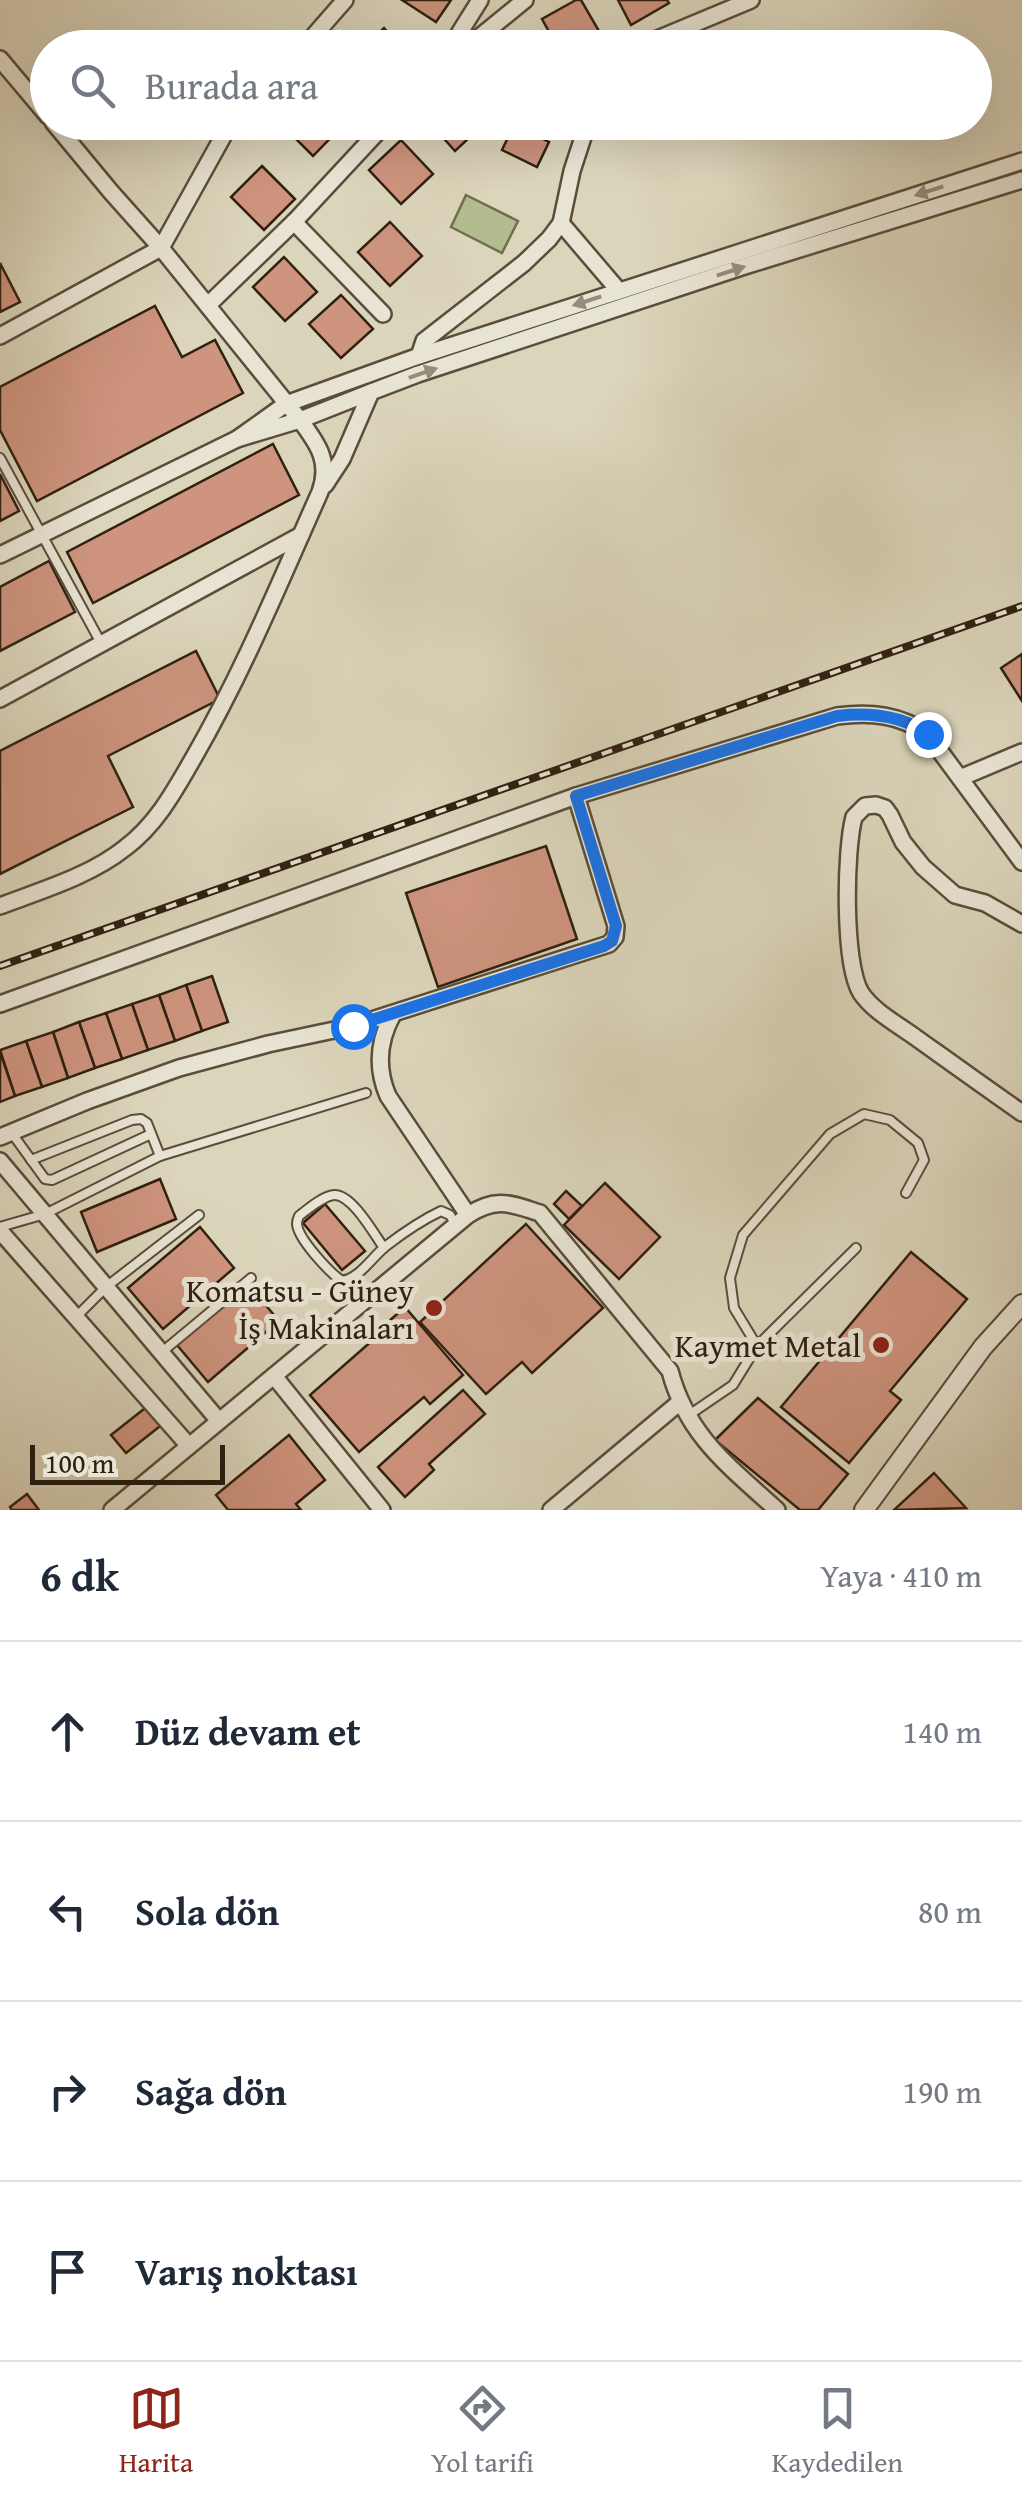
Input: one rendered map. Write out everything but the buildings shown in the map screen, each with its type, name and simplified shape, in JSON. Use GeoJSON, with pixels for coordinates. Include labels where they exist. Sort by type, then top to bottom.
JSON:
{"type":"FeatureCollection","features":[{"type":"Feature","properties":{"kind":"street"},"geometry":{"type":"LineString","coordinates":[[319,30],[345,0]]}},
{"type":"Feature","properties":{"kind":"street"},"geometry":{"type":"LineString","coordinates":[[461,30],[480,0]]}},
{"type":"Feature","properties":{"kind":"street"},"geometry":{"type":"LineString","coordinates":[[488,30],[526,0]]}},
{"type":"Feature","properties":{"kind":"street"},"geometry":{"type":"LineString","coordinates":[[679,30],[750,0]]}},
{"type":"Feature","properties":{"kind":"street"},"geometry":{"type":"LineString","coordinates":[[0,59],[30,95]]}},
{"type":"Feature","properties":{"kind":"street"},"geometry":{"type":"LineString","coordinates":[[0,906],[108,860],[162,812],[226,701],[302,535],[325,474],[324,456],[317,442],[162,248],[68,140]]}},
{"type":"Feature","properties":{"kind":"street"},"geometry":{"type":"LineString","coordinates":[[0,336],[162,248],[220,140]]}},
{"type":"Feature","properties":{"kind":"street"},"geometry":{"type":"LineString","coordinates":[[208,305],[294,222],[370,140]]}},
{"type":"Feature","properties":{"kind":"street"},"geometry":{"type":"LineString","coordinates":[[419,356],[424,341],[524,263],[562,223],[582,140]]}},
{"type":"Feature","properties":{"kind":"street"},"geometry":{"type":"LineString","coordinates":[[237,439],[286,404],[419,356],[1022,161]]}},
{"type":"Feature","properties":{"kind":"street"},"geometry":{"type":"LineString","coordinates":[[0,555],[237,439],[300,420],[418,374],[1022,180]]}},
{"type":"Feature","properties":{"kind":"street"},"geometry":{"type":"LineString","coordinates":[[294,222],[383,314]]}},
{"type":"Feature","properties":{"kind":"street"},"geometry":{"type":"LineString","coordinates":[[562,223],[619,291]]}},
{"type":"Feature","properties":{"kind":"street"},"geometry":{"type":"LineString","coordinates":[[320,492],[342,459],[372,392]]}},
{"type":"Feature","properties":{"kind":"street"},"geometry":{"type":"LineString","coordinates":[[0,699],[302,535]]}},
{"type":"Feature","properties":{"kind":"street"},"geometry":{"type":"LineString","coordinates":[[0,1004],[576,796],[822,719],[852,714],[889,716],[928,734],[1022,862]]}},
{"type":"Feature","properties":{"kind":"street"},"geometry":{"type":"LineString","coordinates":[[960,778],[1022,752]]}},
{"type":"Feature","properties":{"kind":"street"},"geometry":{"type":"LineString","coordinates":[[5,1135],[179,1068],[353,1026],[604,946],[612,941],[616,926],[576,796]]}},
{"type":"Feature","properties":{"kind":"street"},"geometry":{"type":"LineString","coordinates":[[1022,924],[985,903],[956,894],[922,867],[885,808],[866,806],[854,817],[847,908],[852,970],[860,992],[898,1025],[1022,1113]]}},
{"type":"Feature","properties":{"kind":"street"},"geometry":{"type":"LineString","coordinates":[[393,1014],[380,1055],[384,1086],[462,1220]]}},
{"type":"Feature","properties":{"kind":"street"},"geometry":{"type":"LineString","coordinates":[[0,1161],[220,1421]]}},
{"type":"Feature","properties":{"kind":"street"},"geometry":{"type":"LineString","coordinates":[[112,1510],[462,1220],[479,1208],[498,1203],[540,1213],[670,1372],[684,1409],[707,1444],[777,1510]]}},
{"type":"Feature","properties":{"kind":"street"},"geometry":{"type":"LineString","coordinates":[[0,1229],[189,1446]]}},
{"type":"Feature","properties":{"kind":"street"},"geometry":{"type":"LineString","coordinates":[[864,1510],[983,1346],[1022,1304]]}},
{"type":"Feature","properties":{"kind":"street"},"geometry":{"type":"LineString","coordinates":[[274,1376],[382,1510]]}},
{"type":"Feature","properties":{"kind":"street"},"geometry":{"type":"LineString","coordinates":[[551,1510],[684,1409]]}},
{"type":"Feature","properties":{"kind":"lane"},"geometry":{"type":"LineString","coordinates":[[0,458],[102,644]]}},
{"type":"Feature","properties":{"kind":"lane"},"geometry":{"type":"LineString","coordinates":[[0,1229],[45,1214],[160,1156],[366,1093]]}},
{"type":"Feature","properties":{"kind":"lane"},"geometry":{"type":"LineString","coordinates":[[757,1346],[734,1308],[730,1278],[743,1234],[830,1134],[864,1114],[890,1120],[918,1143],[924,1160],[906,1193]]}},
{"type":"Feature","properties":{"kind":"lane"},"geometry":{"type":"LineString","coordinates":[[31,1160],[141,1119],[147,1123],[160,1156]]}},
{"type":"Feature","properties":{"kind":"lane"},"geometry":{"type":"LineString","coordinates":[[5,1135],[46,1179],[52,1180],[151,1134]]}},
{"type":"Feature","properties":{"kind":"lane"},"geometry":{"type":"LineString","coordinates":[[384,1248],[353,1204],[341,1196],[331,1194],[299,1216],[301,1234],[331,1274],[342,1282],[351,1280],[384,1248],[430,1216],[442,1211],[462,1220]]}},
{"type":"Feature","properties":{"kind":"lane"},"geometry":{"type":"LineString","coordinates":[[76,1316],[106,1287],[199,1215]]}},
{"type":"Feature","properties":{"kind":"lane"},"geometry":{"type":"LineString","coordinates":[[684,1409],[733,1386],[757,1346],[856,1248]]}},
{"type":"Feature","properties":{"kind":"lane"},"geometry":{"type":"LineString","coordinates":[[162,1352],[251,1278]]}},
{"type":"Feature","properties":{"kind":"green space"},"geometry":{"type":"Polygon","coordinates":[[[466,195],[518,221],[502,253],[451,227],[466,195]]]}},
{"type":"Feature","properties":{"kind":"railway"},"geometry":{"type":"LineString","coordinates":[[0,966],[1022,606]]}},
{"type":"Feature","properties":{"kind":"place","name":"Komatsu - Güney İş Makinaları"},"geometry":{"type":"Point","coordinates":[434,1308]}},
{"type":"Feature","properties":{"kind":"place","name":"Kaymet Metal"},"geometry":{"type":"Point","coordinates":[881,1345]}},
{"type":"Feature","properties":{"kind":"route"},"geometry":{"type":"LineString","coordinates":[[353,1026],[604,946],[615,938],[616,926],[576,796],[837,716],[889,716],[928,734]]}}]}
